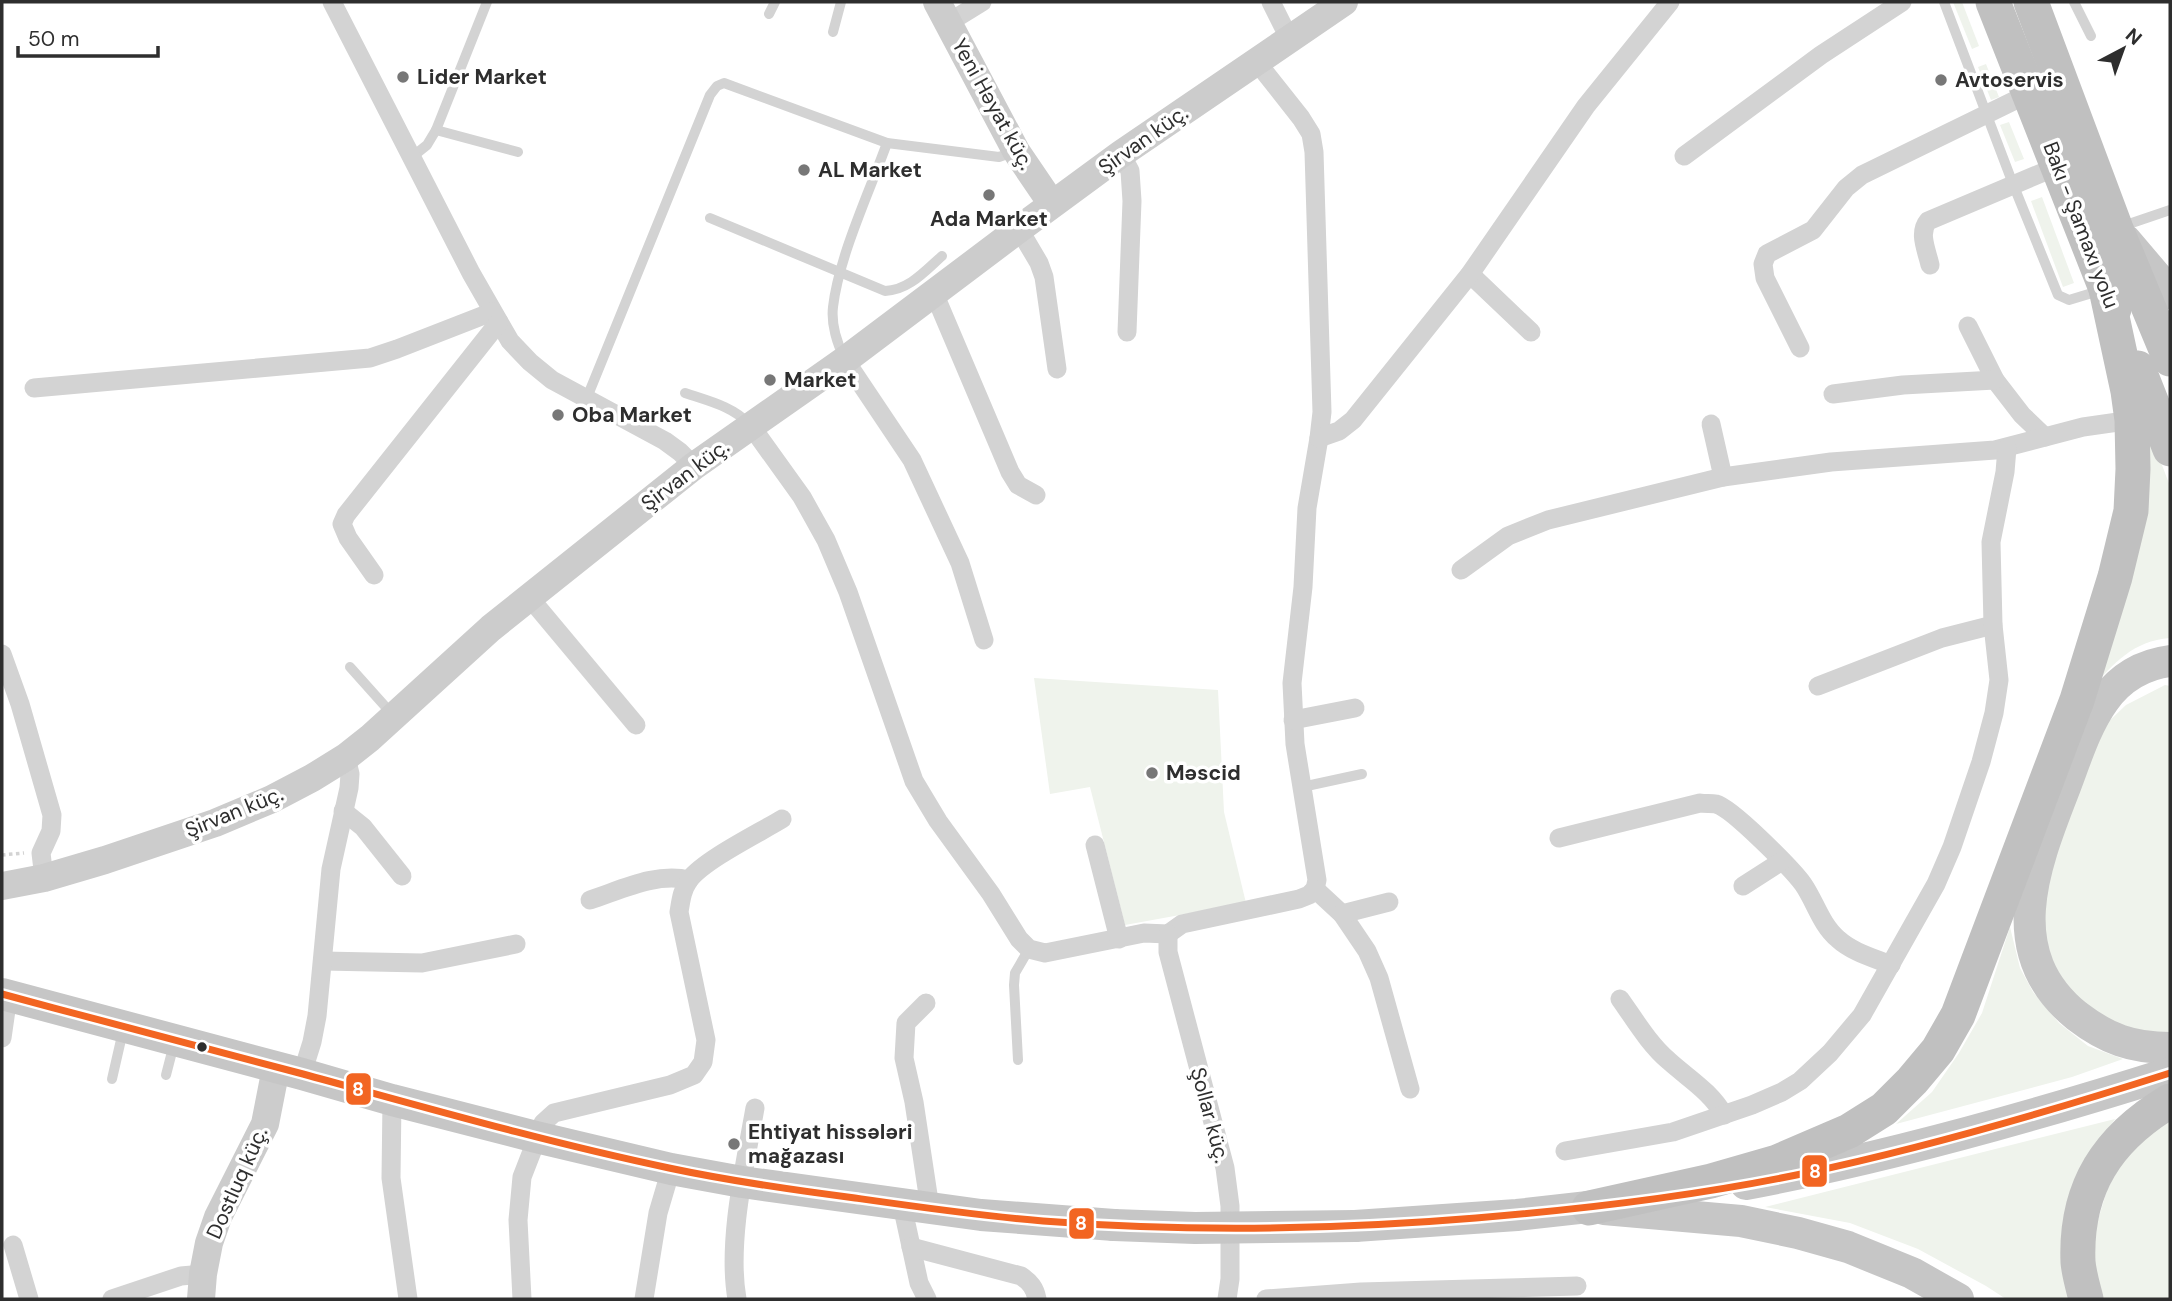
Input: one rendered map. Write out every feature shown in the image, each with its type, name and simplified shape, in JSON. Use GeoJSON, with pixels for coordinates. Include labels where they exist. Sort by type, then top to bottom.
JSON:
{"type":"FeatureCollection","features":[{"type":"Feature","properties":{"kind":"highway","name":"Bakı - Şamaxı yolu"},"geometry":{"type":"LineString","coordinates":[[1993,2],[2170,449]]}},
{"type":"Feature","properties":{"kind":"highway","name":"Bakı - Şamaxı yolu"},"geometry":{"type":"LineString","coordinates":[[2031,2],[2116,229],[2170,359]]}},
{"type":"Feature","properties":{"kind":"highway"},"geometry":{"type":"LineString","coordinates":[[1589,1208],[1711,1181],[1777,1162],[1849,1130],[1884,1109],[1912,1081],[1938,1049],[1958,1015],[2077,701],[2115,577],[2131,511],[2132,420],[2106,289]]}},
{"type":"Feature","properties":{"kind":"highway"},"geometry":{"type":"LineString","coordinates":[[2086,1299],[2078,1265],[2079,1224],[2091,1184],[2099,1166],[2123,1136],[2150,1113],[2170,1101]]}},
{"type":"Feature","properties":{"kind":"main road"},"geometry":{"type":"LineString","coordinates":[[2116,229],[2170,293]]}},
{"type":"Feature","properties":{"kind":"main road"},"geometry":{"type":"LineString","coordinates":[[2170,661],[2151,663],[2130,674],[2113,688],[2090,722],[2040,850],[2031,891],[2028,926],[2036,961],[2048,984],[2065,1006],[2093,1028],[2122,1043],[2170,1048]]}},
{"type":"Feature","properties":{"kind":"main road"},"geometry":{"type":"LineString","coordinates":[[5,995],[392,1100],[671,1169],[916,1207],[1045,1221],[1195,1228],[1355,1226],[1444,1221],[1589,1208],[1722,1189],[1890,1154],[2080,1102],[2170,1073]]}},
{"type":"Feature","properties":{"kind":"main road"},"geometry":{"type":"LineString","coordinates":[[1589,1208],[1741,1221],[1798,1233],[1848,1247],[1913,1273],[1958,1299]]}},
{"type":"Feature","properties":{"kind":"street"},"geometry":{"type":"LineString","coordinates":[[332,2],[510,341],[552,380],[665,441],[694,466]]}},
{"type":"Feature","properties":{"kind":"street"},"geometry":{"type":"LineString","coordinates":[[943,12],[982,2]]}},
{"type":"Feature","properties":{"kind":"street"},"geometry":{"type":"LineString","coordinates":[[1271,2],[1289,38]]}},
{"type":"Feature","properties":{"kind":"street","name":"Şirvan küç."},"geometry":{"type":"LineString","coordinates":[[2,886],[44,878],[105,860],[215,823],[272,799],[346,757],[529,597],[694,466],[845,360],[1121,154],[1345,2]]}},
{"type":"Feature","properties":{"kind":"street"},"geometry":{"type":"LineString","coordinates":[[1320,438],[1339,431],[1353,420],[1471,274],[1586,106],[1670,2]]}},
{"type":"Feature","properties":{"kind":"street"},"geometry":{"type":"LineString","coordinates":[[1684,156],[1821,55],[1902,2]]}},
{"type":"Feature","properties":{"kind":"street","name":"Yeni Həyat küç."},"geometry":{"type":"LineString","coordinates":[[943,12],[1016,151],[1052,204]]}},
{"type":"Feature","properties":{"kind":"street"},"geometry":{"type":"LineString","coordinates":[[751,426],[802,497],[826,540],[848,592],[914,781],[938,821],[991,894],[1019,939],[1029,948],[1045,953],[1144,933],[1168,934],[1182,925],[1309,895],[1317,880],[1301,787],[1293,720],[1292,683],[1303,587],[1307,508],[1322,412],[1314,152],[1311,134],[1301,118],[1256,61]]}},
{"type":"Feature","properties":{"kind":"street"},"geometry":{"type":"LineString","coordinates":[[1800,348],[1765,278],[1763,264],[1767,254],[1813,230],[1846,187],[1862,176],[2030,93]]}},
{"type":"Feature","properties":{"kind":"street"},"geometry":{"type":"LineString","coordinates":[[1121,154],[1130,171],[1132,201],[1127,332]]}},
{"type":"Feature","properties":{"kind":"street"},"geometry":{"type":"LineString","coordinates":[[1930,265],[1923,236],[1923,226],[1928,221],[2058,166]]}},
{"type":"Feature","properties":{"kind":"street"},"geometry":{"type":"LineString","coordinates":[[1019,229],[1044,277],[1057,369]]}},
{"type":"Feature","properties":{"kind":"street"},"geometry":{"type":"LineString","coordinates":[[1471,274],[1531,332]]}},
{"type":"Feature","properties":{"kind":"street"},"geometry":{"type":"LineString","coordinates":[[934,293],[1010,472],[1018,485],[1036,495]]}},
{"type":"Feature","properties":{"kind":"street"},"geometry":{"type":"LineString","coordinates":[[34,388],[370,358],[496,317]]}},
{"type":"Feature","properties":{"kind":"street"},"geometry":{"type":"LineString","coordinates":[[374,575],[348,538],[342,524],[346,515],[496,317]]}},
{"type":"Feature","properties":{"kind":"street"},"geometry":{"type":"LineString","coordinates":[[1968,326],[1995,380],[2022,415],[2045,437]]}},
{"type":"Feature","properties":{"kind":"street"},"geometry":{"type":"LineString","coordinates":[[845,360],[912,460],[960,563],[984,640]]}},
{"type":"Feature","properties":{"kind":"street"},"geometry":{"type":"LineString","coordinates":[[1833,394],[1903,385],[1995,380]]}},
{"type":"Feature","properties":{"kind":"street"},"geometry":{"type":"LineString","coordinates":[[1461,570],[1508,536],[1548,520],[1723,477],[1831,463],[2007,448],[2083,426],[2132,420]]}},
{"type":"Feature","properties":{"kind":"street"},"geometry":{"type":"LineString","coordinates":[[1711,424],[1723,477]]}},
{"type":"Feature","properties":{"kind":"street"},"geometry":{"type":"LineString","coordinates":[[1565,1152],[1673,1132],[1782,1092],[1800,1081],[1845,1037],[1861,1015],[1936,884],[1952,848],[1981,762],[1994,713],[1998,680],[1993,625],[1991,542],[2007,448]]}},
{"type":"Feature","properties":{"kind":"street"},"geometry":{"type":"LineString","coordinates":[[529,597],[636,724]]}},
{"type":"Feature","properties":{"kind":"street"},"geometry":{"type":"LineString","coordinates":[[1818,687],[1942,638],[1993,625]]}},
{"type":"Feature","properties":{"kind":"street"},"geometry":{"type":"LineString","coordinates":[[2,654],[20,704],[52,815],[51,831],[41,853],[44,878]]}},
{"type":"Feature","properties":{"kind":"street"},"geometry":{"type":"LineString","coordinates":[[1293,720],[1355,708]]}},
{"type":"Feature","properties":{"kind":"street"},"geometry":{"type":"LineString","coordinates":[[289,1071],[312,1042],[317,1016],[326,904],[349,788],[350,774],[346,757]]}},
{"type":"Feature","properties":{"kind":"street"},"geometry":{"type":"LineString","coordinates":[[1559,838],[1700,803],[1717,804],[1729,811],[1803,884],[1837,939],[1891,965]]}},
{"type":"Feature","properties":{"kind":"street"},"geometry":{"type":"LineString","coordinates":[[343,811],[363,827],[402,876]]}},
{"type":"Feature","properties":{"kind":"street"},"geometry":{"type":"LineString","coordinates":[[522,1299],[518,1220],[522,1177],[542,1123],[554,1113],[670,1085],[694,1076],[703,1062],[706,1040],[680,912],[681,894],[689,880],[702,867],[782,819]]}},
{"type":"Feature","properties":{"kind":"street"},"geometry":{"type":"LineString","coordinates":[[1095,845],[1119,939]]}},
{"type":"Feature","properties":{"kind":"street"},"geometry":{"type":"LineString","coordinates":[[1742,886],[1782,861]]}},
{"type":"Feature","properties":{"kind":"street"},"geometry":{"type":"LineString","coordinates":[[590,900],[661,877],[674,876],[689,880]]}},
{"type":"Feature","properties":{"kind":"street"},"geometry":{"type":"LineString","coordinates":[[1315,888],[1342,914],[1367,951],[1379,978],[1410,1089]]}},
{"type":"Feature","properties":{"kind":"street"},"geometry":{"type":"LineString","coordinates":[[1342,914],[1389,902]]}},
{"type":"Feature","properties":{"kind":"street","name":"Şollar küç."},"geometry":{"type":"LineString","coordinates":[[1168,934],[1168,952],[1224,1168],[1230,1206],[1230,1279],[1227,1299]]}},
{"type":"Feature","properties":{"kind":"street"},"geometry":{"type":"LineString","coordinates":[[323,961],[422,963],[516,944]]}},
{"type":"Feature","properties":{"kind":"street"},"geometry":{"type":"LineString","coordinates":[[2,1038],[5,995]]}},
{"type":"Feature","properties":{"kind":"street"},"geometry":{"type":"LineString","coordinates":[[1620,999],[1667,1060],[1716,1101],[1724,1115]]}},
{"type":"Feature","properties":{"kind":"street"},"geometry":{"type":"LineString","coordinates":[[926,1003],[906,1023],[904,1058],[914,1102],[916,1207],[911,1247],[919,1283],[927,1299]]}},
{"type":"Feature","properties":{"kind":"street","name":"Dostluq küç."},"geometry":{"type":"LineString","coordinates":[[202,1287],[209,1242],[218,1217],[289,1071]]}},
{"type":"Feature","properties":{"kind":"street"},"geometry":{"type":"LineString","coordinates":[[392,1100],[391,1178],[408,1299]]}},
{"type":"Feature","properties":{"kind":"street"},"geometry":{"type":"LineString","coordinates":[[737,1299],[734,1254],[755,1108]]}},
{"type":"Feature","properties":{"kind":"street"},"geometry":{"type":"LineString","coordinates":[[644,1299],[658,1213],[671,1169]]}},
{"type":"Feature","properties":{"kind":"street"},"geometry":{"type":"LineString","coordinates":[[13,1245],[29,1299]]}},
{"type":"Feature","properties":{"kind":"street"},"geometry":{"type":"LineString","coordinates":[[911,1247],[1020,1276],[1029,1281],[1037,1299]]}},
{"type":"Feature","properties":{"kind":"street"},"geometry":{"type":"LineString","coordinates":[[112,1299],[181,1276],[202,1287]]}},
{"type":"Feature","properties":{"kind":"street"},"geometry":{"type":"LineString","coordinates":[[1266,1299],[1361,1292],[1577,1286]]}},
{"type":"Feature","properties":{"kind":"lane"},"geometry":{"type":"LineString","coordinates":[[412,157],[427,145],[436,130],[486,2]]}},
{"type":"Feature","properties":{"kind":"lane"},"geometry":{"type":"LineString","coordinates":[[769,13],[775,2]]}},
{"type":"Feature","properties":{"kind":"lane"},"geometry":{"type":"LineString","coordinates":[[833,32],[841,2]]}},
{"type":"Feature","properties":{"kind":"lane"},"geometry":{"type":"LineString","coordinates":[[1944,2],[2013,184],[2059,295],[2069,300],[2106,289]]}},
{"type":"Feature","properties":{"kind":"lane"},"geometry":{"type":"LineString","coordinates":[[2074,2],[2091,36]]}},
{"type":"Feature","properties":{"kind":"lane"},"geometry":{"type":"LineString","coordinates":[[586,400],[710,95],[717,86],[724,83],[887,143],[999,157],[1016,151]]}},
{"type":"Feature","properties":{"kind":"lane"},"geometry":{"type":"LineString","coordinates":[[436,130],[518,152]]}},
{"type":"Feature","properties":{"kind":"lane"},"geometry":{"type":"LineString","coordinates":[[845,360],[837,345],[832,310],[840,272],[887,143]]}},
{"type":"Feature","properties":{"kind":"lane"},"geometry":{"type":"LineString","coordinates":[[2116,229],[2170,210]]}},
{"type":"Feature","properties":{"kind":"lane"},"geometry":{"type":"LineString","coordinates":[[710,218],[885,291],[896,291],[908,285],[942,256]]}},
{"type":"Feature","properties":{"kind":"lane"},"geometry":{"type":"LineString","coordinates":[[685,393],[730,409],[751,426]]}},
{"type":"Feature","properties":{"kind":"lane"},"geometry":{"type":"LineString","coordinates":[[351,667],[394,717]]}},
{"type":"Feature","properties":{"kind":"lane"},"geometry":{"type":"LineString","coordinates":[[1301,787],[1362,774]]}},
{"type":"Feature","properties":{"kind":"lane"},"geometry":{"type":"LineString","coordinates":[[1018,1060],[1015,973],[1029,948]]}},
{"type":"Feature","properties":{"kind":"lane"},"geometry":{"type":"LineString","coordinates":[[113,1079],[124,1027]]}},
{"type":"Feature","properties":{"kind":"lane"},"geometry":{"type":"LineString","coordinates":[[166,1075],[175,1041]]}},
{"type":"Feature","properties":{"kind":"shaded area"},"geometry":{"type":"Polygon","coordinates":[[[1953,2],[1962,2],[1979,46],[1972,49],[1953,2]]]}},
{"type":"Feature","properties":{"kind":"shaded area"},"geometry":{"type":"Polygon","coordinates":[[[1986,64],[1999,97],[1991,100],[1978,67],[1986,64]]]}},
{"type":"Feature","properties":{"kind":"shaded area"},"geometry":{"type":"Polygon","coordinates":[[[2009,122],[2024,159],[2015,162],[2000,125],[2009,122]]]}},
{"type":"Feature","properties":{"kind":"shaded area"},"geometry":{"type":"Polygon","coordinates":[[[2042,197],[2074,283],[2063,287],[2031,201],[2042,197]]]}},
{"type":"Feature","properties":{"kind":"shaded area"},"geometry":{"type":"Polygon","coordinates":[[[2141,410],[2170,486],[2170,638],[2145,644],[2125,655],[2091,689],[2141,410]]]}},
{"type":"Feature","properties":{"kind":"shaded area"},"geometry":{"type":"Polygon","coordinates":[[[1034,678],[1218,690],[1224,812],[1246,903],[1125,925],[1090,787],[1050,794],[1034,678]]]}},
{"type":"Feature","properties":{"kind":"shaded area"},"geometry":{"type":"Polygon","coordinates":[[[2165,685],[2170,686],[2170,1037],[2113,1027],[2083,1005],[2057,977],[2040,938],[2040,893],[2104,726],[2126,705],[2165,685]]]}},
{"type":"Feature","properties":{"kind":"shaded area"},"geometry":{"type":"Polygon","coordinates":[[[2010,927],[2020,968],[2033,992],[2059,1023],[2088,1046],[2123,1059],[2072,1077],[1896,1124],[1932,1092],[1959,1053],[1982,1013],[2010,927]]]}},
{"type":"Feature","properties":{"kind":"shaded area"},"geometry":{"type":"Polygon","coordinates":[[[2170,1116],[2170,1299],[2099,1299],[2092,1240],[2107,1190],[2126,1155],[2170,1116]]]}},
{"type":"Feature","properties":{"kind":"shaded area"},"geometry":{"type":"Polygon","coordinates":[[[2115,1119],[2077,1175],[2071,1299],[2006,1299],[1918,1249],[1850,1223],[1765,1207],[2115,1119]]]}},
{"type":"Feature","properties":{"kind":"transit line","name":"8"},"geometry":{"type":"LineString","coordinates":[[2,994],[531,1136],[692,1173],[972,1214],[1151,1227],[1260,1228],[1422,1222],[1559,1210],[1683,1195],[1806,1173],[1898,1152],[2170,1073]]}},
{"type":"Feature","properties":{"kind":"place","name":"Lider Market"},"geometry":{"type":"Point","coordinates":[403,77]}},
{"type":"Feature","properties":{"kind":"place","name":"Avtoservis"},"geometry":{"type":"Point","coordinates":[1941,80]}},
{"type":"Feature","properties":{"kind":"place","name":"AL Market"},"geometry":{"type":"Point","coordinates":[804,170]}},
{"type":"Feature","properties":{"kind":"place","name":"Ada Market"},"geometry":{"type":"Point","coordinates":[989,195]}},
{"type":"Feature","properties":{"kind":"place","name":"Market"},"geometry":{"type":"Point","coordinates":[770,380]}},
{"type":"Feature","properties":{"kind":"place","name":"Oba Market"},"geometry":{"type":"Point","coordinates":[558,415]}},
{"type":"Feature","properties":{"kind":"place","name":"Məscid"},"geometry":{"type":"Point","coordinates":[1152,773]}},
{"type":"Feature","properties":{"kind":"place","name":"Ehtiyat hissələri mağazası"},"geometry":{"type":"Point","coordinates":[734,1144]}}]}
